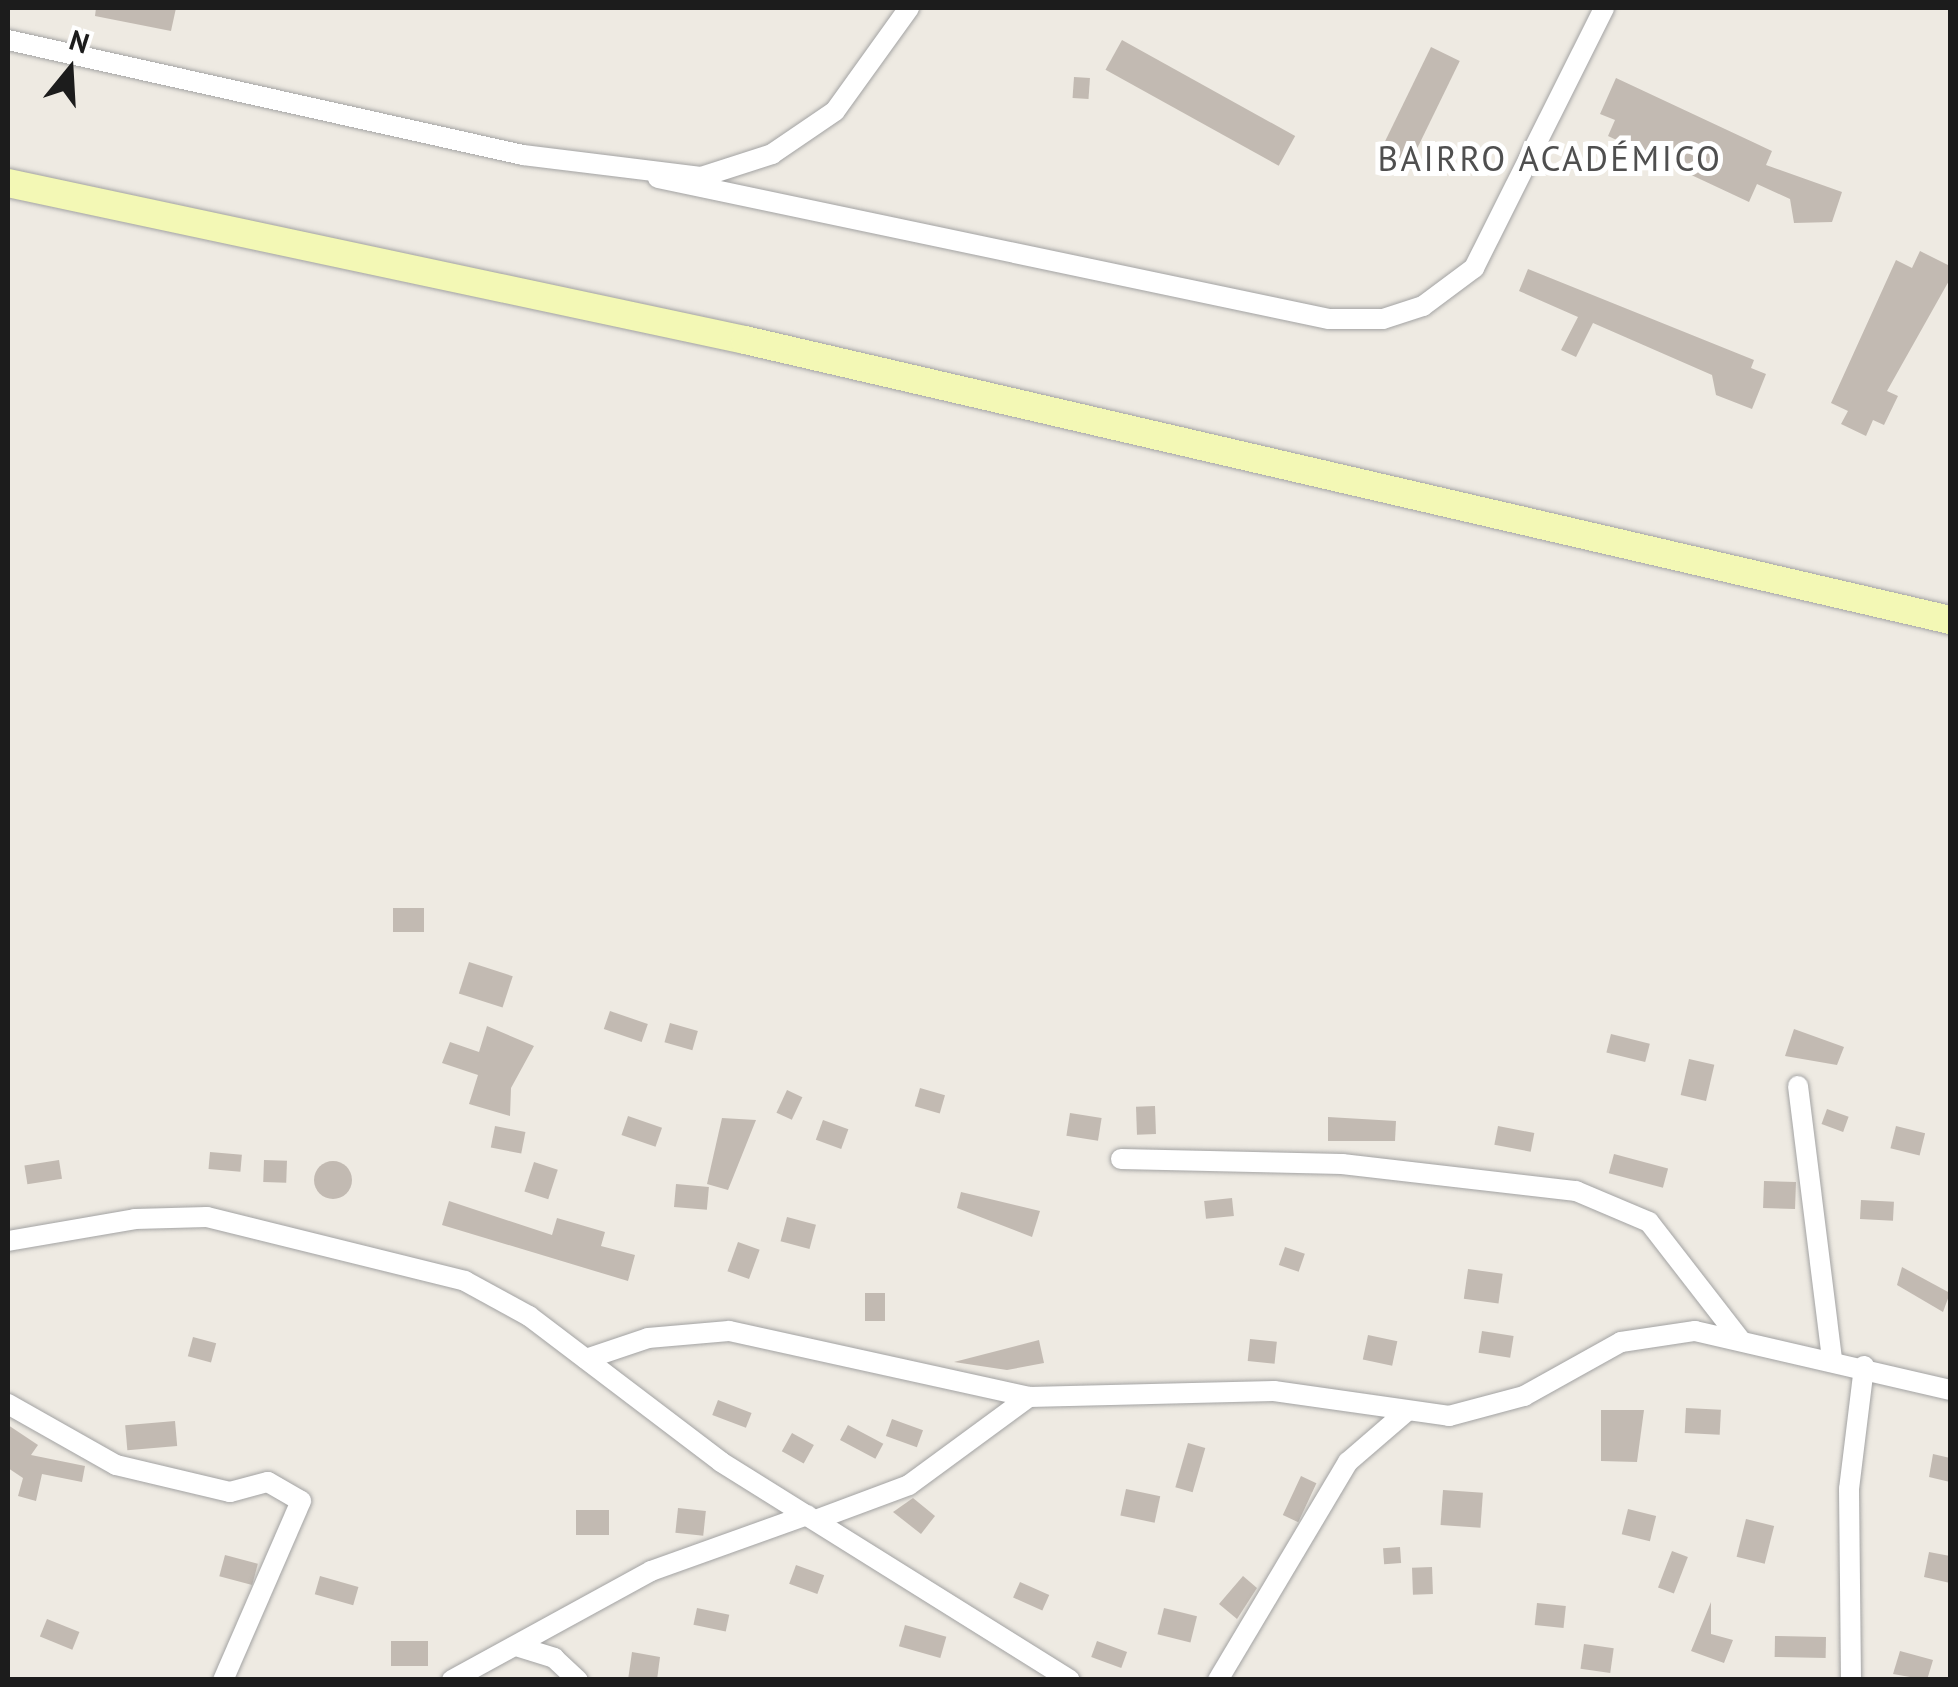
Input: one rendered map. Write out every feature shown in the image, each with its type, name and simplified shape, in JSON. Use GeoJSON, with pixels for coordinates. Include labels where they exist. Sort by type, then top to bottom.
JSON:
{"type":"FeatureCollection","features":[{"type":"Feature","properties":{"kind":"street"},"geometry":{"type":"LineString","coordinates":[[658,178],[738,169],[801,138],[857,90],[910,8]]}},
{"type":"Feature","properties":{"kind":"street"},"geometry":{"type":"LineString","coordinates":[[8,40],[1329,319],[1383,319],[1424,306],[1474,268],[1604,8]]}},
{"type":"Feature","properties":{"kind":"street"},"geometry":{"type":"LineString","coordinates":[[8,183],[745,340],[1950,620]]}},
{"type":"Feature","properties":{"kind":"street"},"geometry":{"type":"LineString","coordinates":[[1798,1086],[1832,1360]]}},
{"type":"Feature","properties":{"kind":"street"},"geometry":{"type":"LineString","coordinates":[[1121,1159],[1342,1164],[1576,1191],[1649,1222],[1740,1338]]}},
{"type":"Feature","properties":{"kind":"street"},"geometry":{"type":"LineString","coordinates":[[8,1241],[136,1218],[207,1217],[466,1281],[813,1517],[1070,1680]]}},
{"type":"Feature","properties":{"kind":"street"},"geometry":{"type":"LineString","coordinates":[[586,1359],[648,1338],[729,1331],[1029,1397],[1274,1391],[1406,1412],[1494,1409],[1647,1334],[1740,1338],[1950,1390]]}},
{"type":"Feature","properties":{"kind":"street"},"geometry":{"type":"LineString","coordinates":[[1850,1680],[1850,1489],[1864,1366]]}},
{"type":"Feature","properties":{"kind":"street"},"geometry":{"type":"LineString","coordinates":[[452,1680],[518,1648],[651,1571],[909,1484],[1029,1397]]}},
{"type":"Feature","properties":{"kind":"street"},"geometry":{"type":"LineString","coordinates":[[8,1404],[116,1465],[230,1492],[268,1482],[301,1501],[223,1680]]}},
{"type":"Feature","properties":{"kind":"street"},"geometry":{"type":"LineString","coordinates":[[1218,1680],[1341,1472],[1406,1412]]}},
{"type":"Feature","properties":{"kind":"street"},"geometry":{"type":"LineString","coordinates":[[518,1648],[554,1658],[578,1680]]}},
{"type":"Feature","properties":{"kind":"building"},"geometry":{"type":"Polygon","coordinates":[[[96,8],[176,8],[171,31],[95,16],[96,8]]]}},
{"type":"Feature","properties":{"kind":"building"},"geometry":{"type":"Polygon","coordinates":[[[1122,40],[1295,136],[1279,166],[1106,70],[1122,40]]]}},
{"type":"Feature","properties":{"kind":"building"},"geometry":{"type":"Polygon","coordinates":[[[1431,47],[1460,61],[1405,172],[1377,158],[1431,47]]]}},
{"type":"Feature","properties":{"kind":"building"},"geometry":{"type":"Polygon","coordinates":[[[1074,77],[1090,78],[1088,99],[1073,98],[1074,77]]]}},
{"type":"Feature","properties":{"kind":"building"},"geometry":{"type":"Polygon","coordinates":[[[1616,78],[1772,151],[1766,165],[1842,192],[1832,222],[1794,223],[1790,199],[1757,184],[1749,202],[1608,136],[1615,120],[1600,114],[1616,78]]]}},
{"type":"Feature","properties":{"kind":"building"},"geometry":{"type":"Polygon","coordinates":[[[1920,251],[1950,266],[1950,279],[1887,391],[1898,396],[1884,425],[1873,420],[1866,436],[1841,424],[1848,411],[1831,403],[1896,260],[1912,268],[1920,251]]]}},
{"type":"Feature","properties":{"kind":"building"},"geometry":{"type":"Polygon","coordinates":[[[1528,269],[1754,360],[1751,368],[1766,374],[1752,409],[1716,395],[1712,375],[1593,323],[1576,357],[1561,350],[1578,317],[1519,291],[1528,269]]]}},
{"type":"Feature","properties":{"kind":"building"},"geometry":{"type":"Polygon","coordinates":[[[393,908],[424,908],[424,932],[393,932],[393,908]]]}},
{"type":"Feature","properties":{"kind":"building"},"geometry":{"type":"Polygon","coordinates":[[[469,962],[513,976],[503,1008],[459,993],[469,962]]]}},
{"type":"Feature","properties":{"kind":"building"},"geometry":{"type":"Polygon","coordinates":[[[610,1011],[648,1024],[642,1042],[604,1029],[610,1011]]]}},
{"type":"Feature","properties":{"kind":"building"},"geometry":{"type":"Polygon","coordinates":[[[670,1023],[698,1031],[692,1050],[664,1042],[670,1023]]]}},
{"type":"Feature","properties":{"kind":"building"},"geometry":{"type":"Polygon","coordinates":[[[487,1026],[534,1046],[511,1088],[510,1116],[469,1104],[478,1075],[442,1063],[450,1042],[479,1052],[487,1026]]]}},
{"type":"Feature","properties":{"kind":"building"},"geometry":{"type":"Polygon","coordinates":[[[1794,1029],[1844,1047],[1837,1065],[1785,1056],[1794,1029]]]}},
{"type":"Feature","properties":{"kind":"building"},"geometry":{"type":"Polygon","coordinates":[[[1611,1034],[1650,1044],[1645,1062],[1606,1052],[1611,1034]]]}},
{"type":"Feature","properties":{"kind":"building"},"geometry":{"type":"Polygon","coordinates":[[[1689,1059],[1714,1065],[1706,1101],[1681,1095],[1689,1059]]]}},
{"type":"Feature","properties":{"kind":"building"},"geometry":{"type":"Polygon","coordinates":[[[920,1088],[945,1095],[940,1113],[915,1106],[920,1088]]]}},
{"type":"Feature","properties":{"kind":"building"},"geometry":{"type":"Polygon","coordinates":[[[787,1090],[802,1097],[792,1120],[776,1113],[787,1090]]]}},
{"type":"Feature","properties":{"kind":"building"},"geometry":{"type":"Polygon","coordinates":[[[1155,1106],[1156,1134],[1137,1135],[1136,1107],[1155,1106]]]}},
{"type":"Feature","properties":{"kind":"building"},"geometry":{"type":"Polygon","coordinates":[[[1827,1109],[1849,1117],[1843,1132],[1822,1124],[1827,1109]]]}},
{"type":"Feature","properties":{"kind":"building"},"geometry":{"type":"Polygon","coordinates":[[[1070,1113],[1102,1118],[1098,1141],[1066,1136],[1070,1113]]]}},
{"type":"Feature","properties":{"kind":"building"},"geometry":{"type":"Polygon","coordinates":[[[628,1116],[662,1128],[656,1147],[621,1135],[628,1116]]]}},
{"type":"Feature","properties":{"kind":"building"},"geometry":{"type":"Polygon","coordinates":[[[1328,1117],[1396,1121],[1395,1141],[1328,1141],[1328,1117]]]}},
{"type":"Feature","properties":{"kind":"building"},"geometry":{"type":"Polygon","coordinates":[[[722,1118],[756,1120],[728,1190],[707,1184],[722,1118]]]}},
{"type":"Feature","properties":{"kind":"building"},"geometry":{"type":"Polygon","coordinates":[[[823,1120],[848,1129],[841,1149],[816,1140],[823,1120]]]}},
{"type":"Feature","properties":{"kind":"building"},"geometry":{"type":"Polygon","coordinates":[[[495,1126],[525,1132],[521,1154],[491,1148],[495,1126]]]}},
{"type":"Feature","properties":{"kind":"building"},"geometry":{"type":"Polygon","coordinates":[[[1498,1126],[1534,1133],[1531,1152],[1494,1145],[1498,1126]]]}},
{"type":"Feature","properties":{"kind":"building"},"geometry":{"type":"Polygon","coordinates":[[[1896,1126],[1925,1133],[1920,1156],[1890,1148],[1896,1126]]]}},
{"type":"Feature","properties":{"kind":"building"},"geometry":{"type":"Polygon","coordinates":[[[210,1152],[242,1155],[240,1172],[209,1169],[210,1152]]]}},
{"type":"Feature","properties":{"kind":"building"},"geometry":{"type":"Polygon","coordinates":[[[1614,1154],[1668,1168],[1663,1188],[1609,1173],[1614,1154]]]}},
{"type":"Feature","properties":{"kind":"building"},"geometry":{"type":"Polygon","coordinates":[[[59,1160],[62,1179],[27,1184],[24,1165],[59,1160]]]}},
{"type":"Feature","properties":{"kind":"building"},"geometry":{"type":"Polygon","coordinates":[[[264,1160],[287,1161],[286,1183],[263,1182],[264,1160]]]}},
{"type":"Feature","properties":{"kind":"building"},"geometry":{"type":"Polygon","coordinates":[[[333,1161],[346,1167],[352,1180],[346,1193],[333,1199],[320,1193],[314,1180],[320,1167],[333,1161]]]}},
{"type":"Feature","properties":{"kind":"building"},"geometry":{"type":"Polygon","coordinates":[[[534,1162],[558,1170],[548,1199],[524,1191],[534,1162]]]}},
{"type":"Feature","properties":{"kind":"building"},"geometry":{"type":"Polygon","coordinates":[[[1764,1181],[1796,1182],[1795,1209],[1763,1208],[1764,1181]]]}},
{"type":"Feature","properties":{"kind":"building"},"geometry":{"type":"Polygon","coordinates":[[[676,1184],[709,1187],[707,1210],[674,1207],[676,1184]]]}},
{"type":"Feature","properties":{"kind":"building"},"geometry":{"type":"Polygon","coordinates":[[[961,1192],[1040,1211],[1032,1237],[957,1208],[961,1192]]]}},
{"type":"Feature","properties":{"kind":"building"},"geometry":{"type":"Polygon","coordinates":[[[1232,1198],[1234,1216],[1206,1219],[1204,1201],[1232,1198]]]}},
{"type":"Feature","properties":{"kind":"building"},"geometry":{"type":"Polygon","coordinates":[[[1861,1200],[1894,1202],[1893,1221],[1860,1219],[1861,1200]]]}},
{"type":"Feature","properties":{"kind":"building"},"geometry":{"type":"Polygon","coordinates":[[[449,1201],[552,1235],[557,1218],[605,1232],[601,1246],[635,1255],[628,1281],[442,1225],[449,1201]]]}},
{"type":"Feature","properties":{"kind":"building"},"geometry":{"type":"Polygon","coordinates":[[[787,1217],[816,1225],[810,1249],[781,1241],[787,1217]]]}},
{"type":"Feature","properties":{"kind":"building"},"geometry":{"type":"Polygon","coordinates":[[[738,1242],[760,1250],[749,1279],[727,1271],[738,1242]]]}},
{"type":"Feature","properties":{"kind":"building"},"geometry":{"type":"Polygon","coordinates":[[[1285,1247],[1305,1254],[1299,1272],[1279,1265],[1285,1247]]]}},
{"type":"Feature","properties":{"kind":"building"},"geometry":{"type":"Polygon","coordinates":[[[1902,1267],[1950,1293],[1943,1312],[1897,1285],[1902,1267]]]}},
{"type":"Feature","properties":{"kind":"building"},"geometry":{"type":"Polygon","coordinates":[[[1468,1269],[1503,1274],[1498,1304],[1464,1299],[1468,1269]]]}},
{"type":"Feature","properties":{"kind":"building"},"geometry":{"type":"Polygon","coordinates":[[[865,1293],[885,1293],[885,1321],[865,1321],[865,1293]]]}},
{"type":"Feature","properties":{"kind":"building"},"geometry":{"type":"Polygon","coordinates":[[[1482,1331],[1514,1336],[1510,1358],[1479,1353],[1482,1331]]]}},
{"type":"Feature","properties":{"kind":"building"},"geometry":{"type":"Polygon","coordinates":[[[1368,1335],[1397,1341],[1392,1366],[1363,1359],[1368,1335]]]}},
{"type":"Feature","properties":{"kind":"building"},"geometry":{"type":"Polygon","coordinates":[[[193,1337],[216,1343],[211,1363],[188,1356],[193,1337]]]}},
{"type":"Feature","properties":{"kind":"building"},"geometry":{"type":"Polygon","coordinates":[[[1250,1339],[1277,1342],[1275,1364],[1248,1361],[1250,1339]]]}},
{"type":"Feature","properties":{"kind":"building"},"geometry":{"type":"Polygon","coordinates":[[[1039,1340],[1044,1363],[1007,1370],[954,1362],[1039,1340]]]}},
{"type":"Feature","properties":{"kind":"building"},"geometry":{"type":"Polygon","coordinates":[[[718,1400],[752,1413],[746,1428],[712,1415],[718,1400]]]}},
{"type":"Feature","properties":{"kind":"building"},"geometry":{"type":"Polygon","coordinates":[[[1686,1408],[1721,1410],[1720,1435],[1685,1433],[1686,1408]]]}},
{"type":"Feature","properties":{"kind":"building"},"geometry":{"type":"Polygon","coordinates":[[[1601,1410],[1644,1410],[1637,1462],[1601,1461],[1601,1410]]]}},
{"type":"Feature","properties":{"kind":"building"},"geometry":{"type":"Polygon","coordinates":[[[892,1419],[923,1430],[917,1447],[886,1436],[892,1419]]]}},
{"type":"Feature","properties":{"kind":"building"},"geometry":{"type":"Polygon","coordinates":[[[175,1421],[177,1446],[127,1450],[125,1425],[175,1421]]]}},
{"type":"Feature","properties":{"kind":"building"},"geometry":{"type":"Polygon","coordinates":[[[8,1425],[38,1445],[31,1455],[85,1466],[82,1482],[42,1474],[36,1501],[18,1496],[23,1478],[8,1468],[8,1425]]]}},
{"type":"Feature","properties":{"kind":"building"},"geometry":{"type":"Polygon","coordinates":[[[848,1425],[883,1444],[875,1459],[840,1440],[848,1425]]]}},
{"type":"Feature","properties":{"kind":"building"},"geometry":{"type":"Polygon","coordinates":[[[792,1433],[814,1445],[804,1463],[782,1451],[792,1433]]]}},
{"type":"Feature","properties":{"kind":"building"},"geometry":{"type":"Polygon","coordinates":[[[1188,1443],[1205,1448],[1193,1492],[1175,1487],[1188,1443]]]}},
{"type":"Feature","properties":{"kind":"building"},"geometry":{"type":"Polygon","coordinates":[[[1933,1454],[1950,1458],[1950,1482],[1929,1477],[1933,1454]]]}},
{"type":"Feature","properties":{"kind":"building"},"geometry":{"type":"Polygon","coordinates":[[[1301,1476],[1316,1483],[1298,1522],[1283,1515],[1301,1476]]]}},
{"type":"Feature","properties":{"kind":"building"},"geometry":{"type":"Polygon","coordinates":[[[1126,1489],[1160,1496],[1155,1523],[1120,1515],[1126,1489]]]}},
{"type":"Feature","properties":{"kind":"building"},"geometry":{"type":"Polygon","coordinates":[[[1443,1490],[1483,1493],[1480,1528],[1441,1525],[1443,1490]]]}},
{"type":"Feature","properties":{"kind":"building"},"geometry":{"type":"Polygon","coordinates":[[[913,1498],[935,1516],[921,1534],[893,1512],[913,1498]]]}},
{"type":"Feature","properties":{"kind":"building"},"geometry":{"type":"Polygon","coordinates":[[[678,1508],[706,1511],[703,1536],[675,1533],[678,1508]]]}},
{"type":"Feature","properties":{"kind":"building"},"geometry":{"type":"Polygon","coordinates":[[[1628,1509],[1656,1516],[1650,1541],[1622,1534],[1628,1509]]]}},
{"type":"Feature","properties":{"kind":"building"},"geometry":{"type":"Polygon","coordinates":[[[576,1510],[609,1510],[609,1535],[576,1535],[576,1510]]]}},
{"type":"Feature","properties":{"kind":"building"},"geometry":{"type":"Polygon","coordinates":[[[1746,1519],[1774,1526],[1765,1564],[1737,1557],[1746,1519]]]}},
{"type":"Feature","properties":{"kind":"building"},"geometry":{"type":"Polygon","coordinates":[[[1400,1547],[1401,1563],[1384,1564],[1383,1548],[1400,1547]]]}},
{"type":"Feature","properties":{"kind":"building"},"geometry":{"type":"Polygon","coordinates":[[[1672,1551],[1688,1557],[1674,1594],[1658,1587],[1672,1551]]]}},
{"type":"Feature","properties":{"kind":"building"},"geometry":{"type":"Polygon","coordinates":[[[1929,1552],[1950,1556],[1950,1583],[1924,1577],[1929,1552]]]}},
{"type":"Feature","properties":{"kind":"building"},"geometry":{"type":"Polygon","coordinates":[[[225,1555],[258,1564],[252,1585],[219,1576],[225,1555]]]}},
{"type":"Feature","properties":{"kind":"building"},"geometry":{"type":"Polygon","coordinates":[[[796,1565],[824,1575],[817,1594],[789,1584],[796,1565]]]}},
{"type":"Feature","properties":{"kind":"building"},"geometry":{"type":"Polygon","coordinates":[[[1432,1567],[1433,1594],[1413,1595],[1412,1568],[1432,1567]]]}},
{"type":"Feature","properties":{"kind":"building"},"geometry":{"type":"Polygon","coordinates":[[[320,1576],[358,1587],[353,1605],[315,1594],[320,1576]]]}},
{"type":"Feature","properties":{"kind":"building"},"geometry":{"type":"Polygon","coordinates":[[[1243,1576],[1257,1588],[1237,1619],[1219,1604],[1243,1576]]]}},
{"type":"Feature","properties":{"kind":"building"},"geometry":{"type":"Polygon","coordinates":[[[1020,1582],[1049,1595],[1042,1611],[1013,1598],[1020,1582]]]}},
{"type":"Feature","properties":{"kind":"building"},"geometry":{"type":"Polygon","coordinates":[[[1711,1602],[1711,1634],[1733,1640],[1724,1663],[1691,1651],[1711,1602]]]}},
{"type":"Feature","properties":{"kind":"building"},"geometry":{"type":"Polygon","coordinates":[[[1537,1603],[1566,1606],[1564,1628],[1535,1625],[1537,1603]]]}},
{"type":"Feature","properties":{"kind":"building"},"geometry":{"type":"Polygon","coordinates":[[[697,1608],[729,1615],[726,1631],[693,1625],[697,1608]]]}},
{"type":"Feature","properties":{"kind":"building"},"geometry":{"type":"Polygon","coordinates":[[[1164,1608],[1197,1616],[1190,1642],[1157,1634],[1164,1608]]]}},
{"type":"Feature","properties":{"kind":"building"},"geometry":{"type":"Polygon","coordinates":[[[47,1619],[79,1632],[72,1650],[40,1637],[47,1619]]]}},
{"type":"Feature","properties":{"kind":"building"},"geometry":{"type":"Polygon","coordinates":[[[905,1625],[946,1637],[940,1658],[899,1646],[905,1625]]]}},
{"type":"Feature","properties":{"kind":"building"},"geometry":{"type":"Polygon","coordinates":[[[1775,1636],[1826,1637],[1826,1658],[1775,1657],[1775,1636]]]}},
{"type":"Feature","properties":{"kind":"building"},"geometry":{"type":"Polygon","coordinates":[[[391,1641],[428,1641],[428,1666],[391,1666],[391,1641]]]}},
{"type":"Feature","properties":{"kind":"building"},"geometry":{"type":"Polygon","coordinates":[[[1097,1641],[1127,1652],[1121,1668],[1091,1657],[1097,1641]]]}},
{"type":"Feature","properties":{"kind":"building"},"geometry":{"type":"Polygon","coordinates":[[[1584,1644],[1614,1648],[1610,1673],[1581,1669],[1584,1644]]]}},
{"type":"Feature","properties":{"kind":"building"},"geometry":{"type":"Polygon","coordinates":[[[1900,1651],[1933,1660],[1927,1680],[1893,1674],[1900,1651]]]}},
{"type":"Feature","properties":{"kind":"building"},"geometry":{"type":"Polygon","coordinates":[[[632,1652],[660,1657],[657,1680],[628,1680],[632,1652]]]}},
{"type":"Feature","properties":{"kind":"district","name":"BAIRRO ACADÉMICO"},"geometry":{"type":"Point","coordinates":[1550,158]}}]}
